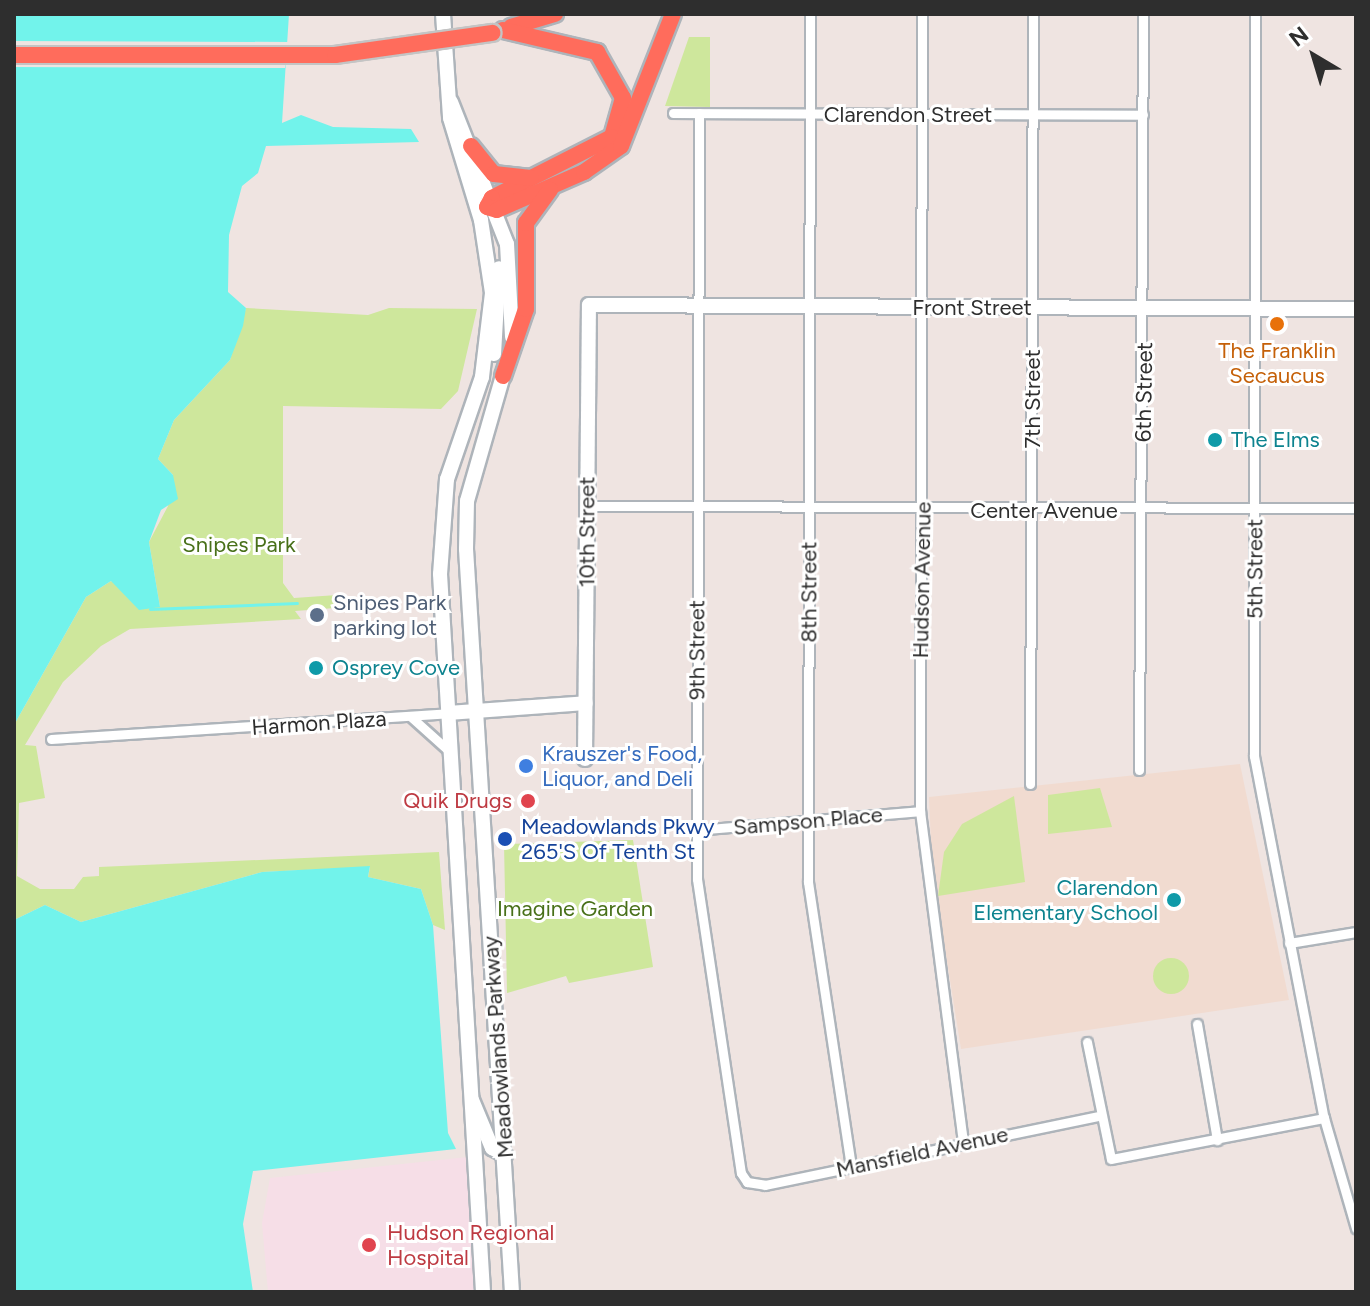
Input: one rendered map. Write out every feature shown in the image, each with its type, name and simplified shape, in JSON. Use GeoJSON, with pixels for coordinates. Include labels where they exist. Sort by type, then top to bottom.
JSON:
{"type":"FeatureCollection","features":[{"type":"Feature","properties":{"kind":"highway"},"geometry":{"type":"LineString","coordinates":[[14,55],[335,55],[498,31],[555,14]]}},
{"type":"Feature","properties":{"kind":"highway"},"geometry":{"type":"LineString","coordinates":[[492,205],[612,156],[627,137],[673,14]]}},
{"type":"Feature","properties":{"kind":"highway"},"geometry":{"type":"LineString","coordinates":[[498,31],[580,44],[597,52],[619,80],[621,120],[612,137],[552,179],[526,223],[526,309],[503,376]]}},
{"type":"Feature","properties":{"kind":"highway"},"geometry":{"type":"LineString","coordinates":[[464,143],[504,177],[552,179]]}},
{"type":"Feature","properties":{"kind":"main road","name":"Meadowlands Parkway"},"geometry":{"type":"LineString","coordinates":[[443,14],[451,102],[464,143],[490,269],[482,377],[447,479],[442,519],[450,752],[483,1292]]}},
{"type":"Feature","properties":{"kind":"main road","name":"Meadowlands Parkway"},"geometry":{"type":"LineString","coordinates":[[464,143],[492,205],[515,312],[503,376],[467,501],[512,1292]]}},
{"type":"Feature","properties":{"kind":"main road"},"geometry":{"type":"LineString","coordinates":[[482,377],[495,351],[502,294],[492,205]]}},
{"type":"Feature","properties":{"kind":"main road","name":"Front Street"},"geometry":{"type":"LineString","coordinates":[[589,305],[1356,309]]}},
{"type":"Feature","properties":{"kind":"main road","name":"10th Street"},"geometry":{"type":"LineString","coordinates":[[585,759],[589,305]]}},
{"type":"Feature","properties":{"kind":"main road","name":"Harmon Plaza"},"geometry":{"type":"LineString","coordinates":[[448,713],[586,703]]}},
{"type":"Feature","properties":{"kind":"main road"},"geometry":{"type":"LineString","coordinates":[[472,1100],[492,1148],[505,1155]]}},
{"type":"Feature","properties":{"kind":"street","name":"8th Street"},"geometry":{"type":"LineString","coordinates":[[810,14],[808,882],[851,1166]]}},
{"type":"Feature","properties":{"kind":"street","name":"Hudson Avenue"},"geometry":{"type":"LineString","coordinates":[[922,14],[920,811],[963,1143]]}},
{"type":"Feature","properties":{"kind":"street","name":"7th Street"},"geometry":{"type":"LineString","coordinates":[[1030,784],[1034,510],[1033,14]]}},
{"type":"Feature","properties":{"kind":"street","name":"6th Street"},"geometry":{"type":"LineString","coordinates":[[1139,770],[1144,511],[1143,14]]}},
{"type":"Feature","properties":{"kind":"street","name":"5th Street"},"geometry":{"type":"LineString","coordinates":[[1255,14],[1254,756],[1324,1118],[1356,1228]]}},
{"type":"Feature","properties":{"kind":"street","name":"Clarendon Street"},"geometry":{"type":"LineString","coordinates":[[673,113],[1143,115]]}},
{"type":"Feature","properties":{"kind":"street","name":"9th Street"},"geometry":{"type":"LineString","coordinates":[[699,113],[698,891],[747,1182]]}},
{"type":"Feature","properties":{"kind":"street","name":"Center Avenue"},"geometry":{"type":"LineString","coordinates":[[588,506],[1144,511],[1356,508]]}},
{"type":"Feature","properties":{"kind":"street","name":"Harmon Plaza"},"geometry":{"type":"LineString","coordinates":[[51,739],[448,713]]}},
{"type":"Feature","properties":{"kind":"street"},"geometry":{"type":"LineString","coordinates":[[410,716],[450,752]]}},
{"type":"Feature","properties":{"kind":"street","name":"Sampson Place"},"geometry":{"type":"LineString","coordinates":[[696,830],[808,823],[920,811]]}},
{"type":"Feature","properties":{"kind":"street"},"geometry":{"type":"LineString","coordinates":[[1289,943],[1356,932]]}},
{"type":"Feature","properties":{"kind":"street"},"geometry":{"type":"LineString","coordinates":[[1197,1024],[1217,1140]]}},
{"type":"Feature","properties":{"kind":"street"},"geometry":{"type":"LineString","coordinates":[[1087,1042],[1097,1116],[1111,1159],[1324,1118]]}},
{"type":"Feature","properties":{"kind":"street","name":"Mansfield Avenue"},"geometry":{"type":"LineString","coordinates":[[747,1182],[851,1166],[1097,1116]]}},
{"type":"Feature","properties":{"kind":"shaded area"},"geometry":{"type":"Polygon","coordinates":[[[1240,764],[1289,1000],[961,1049],[932,867],[929,797],[1240,764]]]}},
{"type":"Feature","properties":{"kind":"shaded area","name":"Hudson Regional Hospital"},"geometry":{"type":"Polygon","coordinates":[[[468,1157],[477,1292],[268,1292],[262,1223],[270,1178],[468,1157]]]}},
{"type":"Feature","properties":{"kind":"green space"},"geometry":{"type":"Polygon","coordinates":[[[689,37],[710,37],[710,107],[665,106],[689,37]]]}},
{"type":"Feature","properties":{"kind":"green space","name":"Snipes Park"},"geometry":{"type":"Polygon","coordinates":[[[246,308],[368,315],[389,308],[477,309],[458,391],[441,409],[283,406],[283,583],[294,598],[337,595],[335,608],[295,611],[301,619],[130,629],[101,646],[63,682],[25,745],[36,746],[45,798],[19,803],[17,876],[40,889],[74,889],[83,877],[99,876],[99,867],[439,852],[445,930],[433,925],[421,889],[368,877],[370,867],[262,872],[81,922],[45,905],[14,920],[14,725],[86,597],[111,581],[160,607],[149,542],[168,506],[173,475],[158,459],[174,420],[230,360],[246,308]]]}},
{"type":"Feature","properties":{"kind":"green space"},"geometry":{"type":"Polygon","coordinates":[[[1100,788],[1112,827],[1048,834],[1048,795],[1100,788]]]}},
{"type":"Feature","properties":{"kind":"green space"},"geometry":{"type":"Polygon","coordinates":[[[1014,796],[1025,882],[938,896],[944,852],[962,824],[1014,796]]]}},
{"type":"Feature","properties":{"kind":"green space","name":"Imagine Garden"},"geometry":{"type":"Polygon","coordinates":[[[633,840],[653,967],[569,983],[566,976],[507,993],[504,844],[633,840]]]}},
{"type":"Feature","properties":{"kind":"green space"},"geometry":{"type":"Polygon","coordinates":[[[1171,958],[1184,963],[1189,976],[1184,989],[1171,994],[1158,989],[1153,976],[1158,963],[1171,958]]]}},
{"type":"Feature","properties":{"kind":"water"},"geometry":{"type":"Polygon","coordinates":[[[14,14],[289,14],[282,123],[301,115],[333,127],[411,129],[419,142],[266,146],[258,173],[242,186],[229,235],[228,292],[246,308],[243,326],[230,360],[174,420],[158,459],[173,475],[178,499],[161,510],[149,542],[160,607],[139,610],[111,581],[86,597],[14,725],[14,14]]]}},
{"type":"Feature","properties":{"kind":"water"},"geometry":{"type":"Polygon","coordinates":[[[370,866],[368,877],[421,889],[433,925],[448,1133],[456,1149],[253,1171],[243,1224],[253,1292],[14,1292],[14,920],[45,905],[81,922],[262,872],[370,866]]]}},
{"type":"Feature","properties":{"kind":"pier"},"geometry":{"type":"Polygon","coordinates":[[[14,41],[289,42],[285,68],[14,67],[14,41]]]}},
{"type":"Feature","properties":{"kind":"waterway"},"geometry":{"type":"LineString","coordinates":[[150,609],[297,603]]}},
{"type":"Feature","properties":{"kind":"place","name":"The Franklin Secaucus"},"geometry":{"type":"Point","coordinates":[1277,324]}},
{"type":"Feature","properties":{"kind":"place","name":"The Elms"},"geometry":{"type":"Point","coordinates":[1215,440]}},
{"type":"Feature","properties":{"kind":"place","name":"Snipes Park parking lot"},"geometry":{"type":"Point","coordinates":[317,615]}},
{"type":"Feature","properties":{"kind":"place","name":"Osprey Cove"},"geometry":{"type":"Point","coordinates":[316,668]}},
{"type":"Feature","properties":{"kind":"place","name":"Krauszer's Food, Liquor, and Deli"},"geometry":{"type":"Point","coordinates":[526,766]}},
{"type":"Feature","properties":{"kind":"place","name":"Quik Drugs"},"geometry":{"type":"Point","coordinates":[528,801]}},
{"type":"Feature","properties":{"kind":"place","name":"Meadowlands Pkwy 265'S Of Tenth St"},"geometry":{"type":"Point","coordinates":[505,839]}},
{"type":"Feature","properties":{"kind":"place","name":"Clarendon Elementary School"},"geometry":{"type":"Point","coordinates":[1174,900]}},
{"type":"Feature","properties":{"kind":"place","name":"Hudson Regional Hospital"},"geometry":{"type":"Point","coordinates":[369,1245]}}]}
